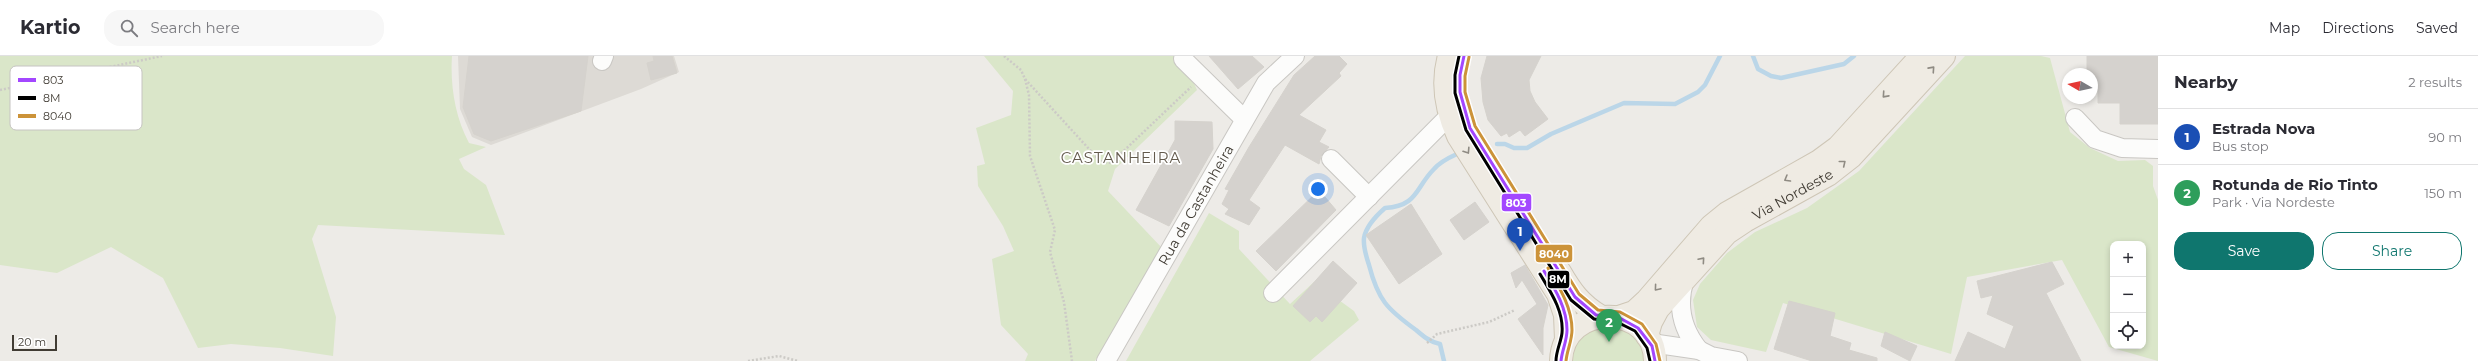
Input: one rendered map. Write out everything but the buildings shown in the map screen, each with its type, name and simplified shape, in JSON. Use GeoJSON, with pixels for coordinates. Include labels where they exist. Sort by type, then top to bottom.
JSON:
{"type":"FeatureCollection","features":[{"type":"Feature","properties":{"kind":"main road"},"geometry":{"type":"LineString","coordinates":[[1449,56],[1445,81],[1445,98],[1449,116],[1458,136],[1558,294],[1565,315],[1566,339],[1561,361]]}},
{"type":"Feature","properties":{"kind":"main road"},"geometry":{"type":"LineString","coordinates":[[1464,56],[1458,85],[1460,104],[1470,128],[1575,297],[1585,307],[1635,324],[1651,346]]}},
{"type":"Feature","properties":{"kind":"main road","name":"Via Nordeste"},"geometry":{"type":"LineString","coordinates":[[1566,339],[1582,323],[1609,316],[1634,312],[1647,300],[1706,232],[1727,213],[1819,161],[1838,147],[1921,56]]}},
{"type":"Feature","properties":{"kind":"main road","name":"Via Nordeste"},"geometry":{"type":"LineString","coordinates":[[1651,346],[1651,322],[1658,309],[1727,233],[1745,221],[1828,175],[1851,157],[1944,56]]}},
{"type":"Feature","properties":{"kind":"street","name":"Rua da Castanheira"},"geometry":{"type":"LineString","coordinates":[[1106,361],[1266,83],[1295,56]]}},
{"type":"Feature","properties":{"kind":"street"},"geometry":{"type":"LineString","coordinates":[[1183,59],[1244,119]]}},
{"type":"Feature","properties":{"kind":"street"},"geometry":{"type":"LineString","coordinates":[[1273,293],[1449,116]]}},
{"type":"Feature","properties":{"kind":"street"},"geometry":{"type":"LineString","coordinates":[[2075,118],[2095,139],[2122,148],[2158,150]]}},
{"type":"Feature","properties":{"kind":"street"},"geometry":{"type":"LineString","coordinates":[[1331,159],[1369,197]]}},
{"type":"Feature","properties":{"kind":"street"},"geometry":{"type":"LineString","coordinates":[[1685,279],[1680,302],[1682,320],[1690,339],[1695,358]]}},
{"type":"Feature","properties":{"kind":"street"},"geometry":{"type":"LineString","coordinates":[[1651,346],[1695,358],[1738,361]]}},
{"type":"Feature","properties":{"kind":"path"},"geometry":{"type":"LineString","coordinates":[[114,66],[162,56]]}},
{"type":"Feature","properties":{"kind":"path"},"geometry":{"type":"LineString","coordinates":[[1004,56],[1021,70],[1030,94],[1030,156],[1055,230],[1050,252],[1064,302],[1072,361]]}},
{"type":"Feature","properties":{"kind":"path"},"geometry":{"type":"LineString","coordinates":[[1025,79],[1100,162],[1111,163],[1201,77]]}},
{"type":"Feature","properties":{"kind":"path"},"geometry":{"type":"LineString","coordinates":[[0,90],[10,88]]}},
{"type":"Feature","properties":{"kind":"path"},"geometry":{"type":"LineString","coordinates":[[1427,343],[1432,337],[1489,322],[1515,310]]}},
{"type":"Feature","properties":{"kind":"path"},"geometry":{"type":"LineString","coordinates":[[748,361],[779,356],[798,361]]}},
{"type":"Feature","properties":{"kind":"shaded area"},"geometry":{"type":"Polygon","coordinates":[[[458,56],[674,56],[679,72],[641,89],[491,145],[472,137],[460,109],[458,56]]]}},
{"type":"Feature","properties":{"kind":"green space"},"geometry":{"type":"Polygon","coordinates":[[[0,56],[452,56],[454,101],[460,123],[469,143],[486,147],[459,159],[464,169],[486,185],[505,235],[318,225],[312,239],[336,317],[333,356],[280,348],[231,344],[198,348],[163,278],[111,247],[57,273],[0,265],[0,56]]]}},
{"type":"Feature","properties":{"kind":"green space"},"geometry":{"type":"Polygon","coordinates":[[[984,56],[1185,56],[1183,59],[1197,90],[1115,169],[1108,191],[1162,248],[1095,361],[1025,361],[1028,354],[1001,325],[992,259],[1014,251],[1003,226],[978,186],[977,166],[985,164],[976,128],[1011,115],[1013,91],[984,56]]]}},
{"type":"Feature","properties":{"kind":"green space"},"geometry":{"type":"Polygon","coordinates":[[[1965,56],[2041,56],[2050,58],[2070,132],[2090,148],[2118,161],[2145,160],[2153,166],[2153,186],[2158,200],[2158,361],[2116,349],[2146,349],[2146,241],[2110,241],[2110,347],[2062,260],[1967,277],[1951,354],[1783,303],[1766,352],[1711,340],[1697,327],[1693,300],[1700,284],[1727,253],[1755,232],[1807,208],[1859,171],[1965,56]]]}},
{"type":"Feature","properties":{"kind":"green space"},"geometry":{"type":"Polygon","coordinates":[[[1209,213],[1239,231],[1239,249],[1290,304],[1314,282],[1354,311],[1359,320],[1310,361],[1126,361],[1209,213]]]}},
{"type":"Feature","properties":{"kind":"green space"},"geometry":{"type":"Polygon","coordinates":[[[1601,325],[1619,328],[1636,338],[1640,344],[1646,361],[1570,361],[1575,348],[1581,339],[1601,325]]]}},
{"type":"Feature","properties":{"kind":"waterway"},"geometry":{"type":"LineString","coordinates":[[1497,144],[1505,144],[1514,148],[1527,148],[1551,134],[1624,103],[1675,104],[1698,92],[1705,85],[1720,56]]}},
{"type":"Feature","properties":{"kind":"waterway"},"geometry":{"type":"LineString","coordinates":[[1753,56],[1758,69],[1771,76],[1781,78],[1844,64],[1854,56]]}},
{"type":"Feature","properties":{"kind":"waterway"},"geometry":{"type":"LineString","coordinates":[[1444,361],[1440,344],[1427,338],[1398,316],[1385,303],[1372,277],[1366,255],[1364,238],[1369,225],[1375,217],[1385,208],[1396,207],[1410,200],[1436,167],[1444,160],[1457,154]]}},
{"type":"Feature","properties":{"kind":"transit line","name":"8M"},"geometry":{"type":"LineString","coordinates":[[1459,56],[1455,75],[1455,93],[1466,130],[1571,300],[1594,319],[1617,322],[1635,331],[1647,348],[1650,361]]}},
{"type":"Feature","properties":{"kind":"transit line","name":"803"},"geometry":{"type":"LineString","coordinates":[[1464,56],[1460,75],[1460,92],[1470,128],[1575,297],[1596,315],[1618,317],[1638,328],[1652,346],[1655,361]]}},
{"type":"Feature","properties":{"kind":"transit line","name":"8040"},"geometry":{"type":"LineString","coordinates":[[1469,57],[1465,76],[1465,92],[1475,126],[1579,294],[1598,310],[1620,312],[1642,324],[1656,344],[1660,361]]}},
{"type":"Feature","properties":{"kind":"transit line","name":"8040"},"geometry":{"type":"LineString","coordinates":[[1548,268],[1570,313],[1572,334],[1566,361]]}},
{"type":"Feature","properties":{"kind":"transit line","name":"803"},"geometry":{"type":"LineString","coordinates":[[1544,271],[1560,299],[1565,314],[1567,334],[1561,361]]}},
{"type":"Feature","properties":{"kind":"transit line","name":"8M"},"geometry":{"type":"LineString","coordinates":[[1540,274],[1556,302],[1561,317],[1562,333],[1556,361]]}},
{"type":"Feature","properties":{"kind":"place","name":"Estrada Nova"},"geometry":{"type":"Point","coordinates":[1520,251]}},
{"type":"Feature","properties":{"kind":"place","name":"Rotunda de Rio Tinto"},"geometry":{"type":"Point","coordinates":[1609,342]}},
{"type":"Feature","properties":{"kind":"district","name":"CASTANHEIRA"},"geometry":{"type":"Point","coordinates":[1121,157]}}]}
